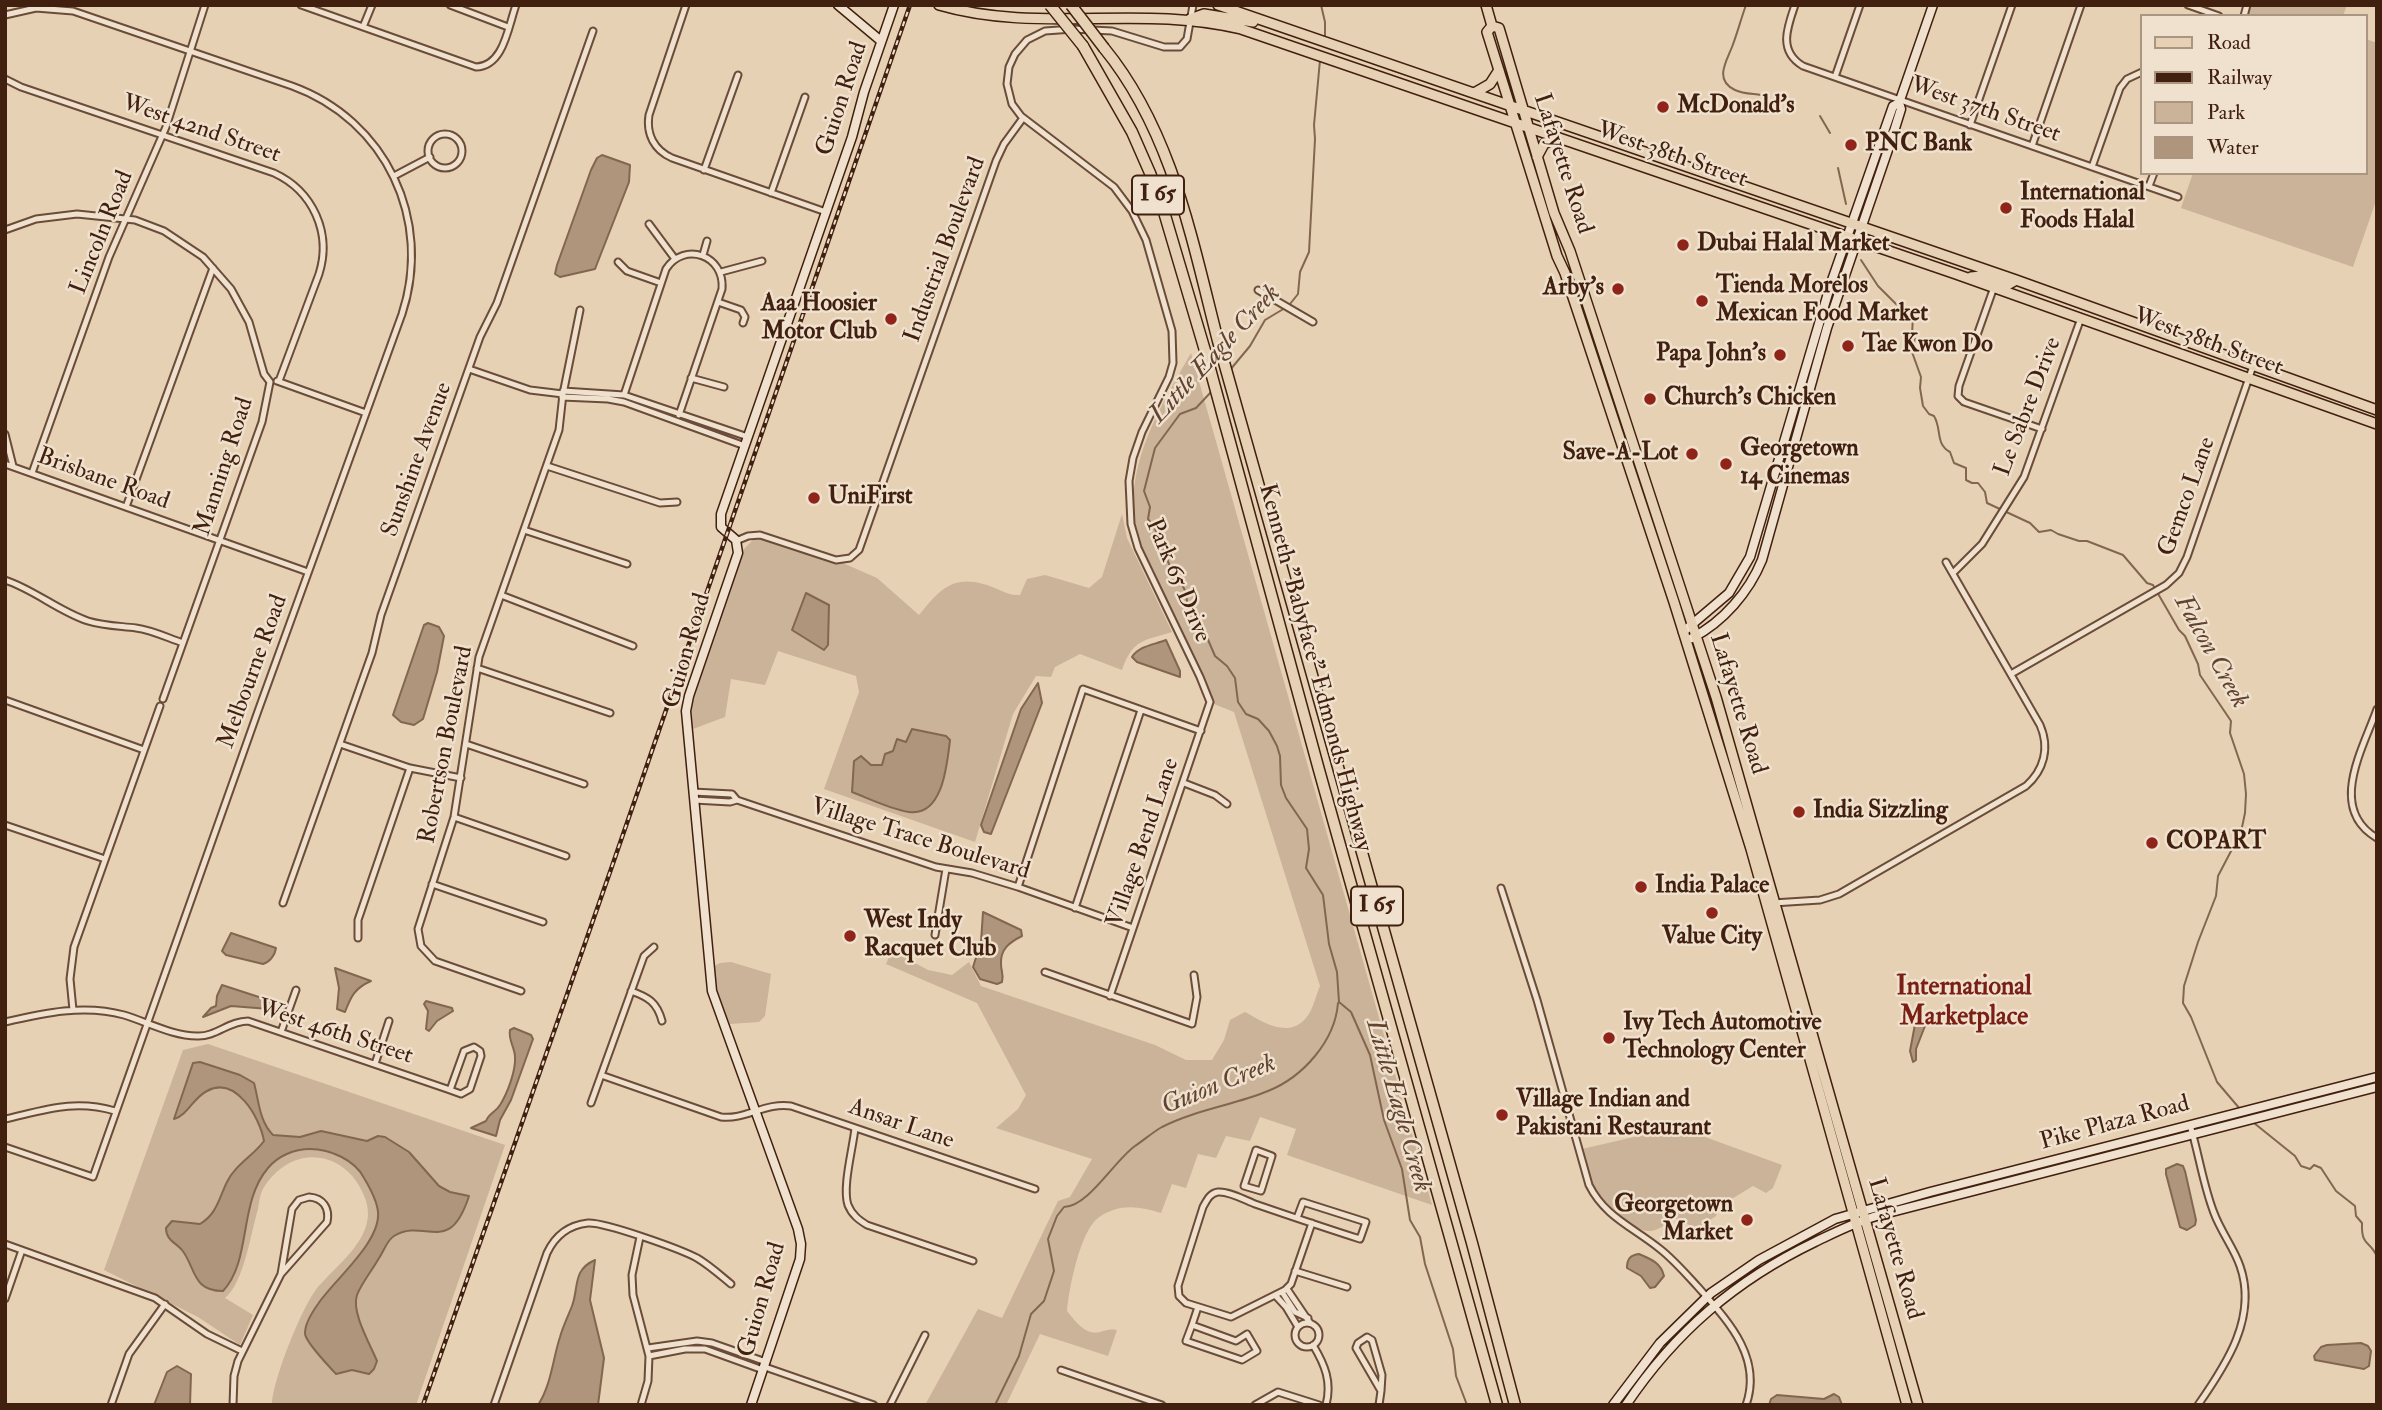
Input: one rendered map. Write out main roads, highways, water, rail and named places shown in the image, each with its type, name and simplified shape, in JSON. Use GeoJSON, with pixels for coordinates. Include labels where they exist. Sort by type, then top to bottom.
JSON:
{"type":"FeatureCollection","features":[{"type":"Feature","properties":{"kind":"highway","name":"Kenneth \"Babyface\" Edmonds Highway"},"geometry":{"type":"LineString","coordinates":[[1050,5],[1083,46],[1132,132],[1150,173],[1206,354],[1497,1405]]}},
{"type":"Feature","properties":{"kind":"highway","name":"Kenneth \"Babyface\" Edmonds Highway"},"geometry":{"type":"LineString","coordinates":[[1071,5],[1119,67],[1137,97],[1167,159],[1184,208],[1218,341],[1472,1243],[1515,1405]]}},
{"type":"Feature","properties":{"kind":"main road"},"geometry":{"type":"LineString","coordinates":[[838,5],[881,41]]}},
{"type":"Feature","properties":{"kind":"main road","name":"Guion Road"},"geometry":{"type":"LineString","coordinates":[[751,1405],[800,1259],[801,1244],[711,983],[687,706],[738,553],[736,541],[723,530],[720,519],[894,5]]}},
{"type":"Feature","properties":{"kind":"main road","name":"West 38th Street"},"geometry":{"type":"LineString","coordinates":[[939,5],[1006,17],[1139,16],[1190,19],[1241,29],[1701,185],[2377,424]]}},
{"type":"Feature","properties":{"kind":"main road","name":"West 38th Street"},"geometry":{"type":"LineString","coordinates":[[1218,5],[1857,225],[2377,410]]}},
{"type":"Feature","properties":{"kind":"main road","name":"Lafayette Road"},"geometry":{"type":"LineString","coordinates":[[1486,5],[1492,26]]}},
{"type":"Feature","properties":{"kind":"main road"},"geometry":{"type":"LineString","coordinates":[[1685,636],[1693,624],[1729,593],[1742,575],[1750,557],[1828,292],[1852,238],[1901,109],[1900,101],[1933,5]]}},
{"type":"Feature","properties":{"kind":"main road"},"geometry":{"type":"LineString","coordinates":[[1190,19],[1204,14],[1246,22],[1262,22]]}},
{"type":"Feature","properties":{"kind":"main road","name":"Lafayette Road"},"geometry":{"type":"LineString","coordinates":[[1492,26],[1487,32],[1514,122],[1771,904]]}},
{"type":"Feature","properties":{"kind":"main road","name":"Lafayette Road"},"geometry":{"type":"LineString","coordinates":[[1492,26],[1499,28],[1537,157],[1697,635],[1860,1216],[1918,1405]]}},
{"type":"Feature","properties":{"kind":"main road"},"geometry":{"type":"LineString","coordinates":[[1475,92],[1488,87],[1499,70]]}},
{"type":"Feature","properties":{"kind":"main road"},"geometry":{"type":"LineString","coordinates":[[1537,157],[1544,145],[1556,137]]}},
{"type":"Feature","properties":{"kind":"main road"},"geometry":{"type":"LineString","coordinates":[[1643,167],[1655,165],[1692,176],[1702,172]]}},
{"type":"Feature","properties":{"kind":"main road"},"geometry":{"type":"LineString","coordinates":[[1701,185],[1709,181],[1731,188],[1744,187]]}},
{"type":"Feature","properties":{"kind":"main road"},"geometry":{"type":"LineString","coordinates":[[1685,636],[1697,635],[1736,602],[1762,560],[1852,238]]}},
{"type":"Feature","properties":{"kind":"main road"},"geometry":{"type":"LineString","coordinates":[[1966,278],[1981,276],[2009,284],[2016,281]]}},
{"type":"Feature","properties":{"kind":"main road"},"geometry":{"type":"LineString","coordinates":[[2081,318],[2085,313],[2090,313],[2119,323],[2147,327]]}},
{"type":"Feature","properties":{"kind":"main road","name":"Pike Plaza Road"},"geometry":{"type":"LineString","coordinates":[[1860,1216],[1980,1189],[2190,1125],[2377,1077]]}},
{"type":"Feature","properties":{"kind":"main road","name":"Pike Plaza Road"},"geometry":{"type":"LineString","coordinates":[[1860,1216],[1978,1180],[2032,1171],[2193,1134],[2377,1087]]}},
{"type":"Feature","properties":{"kind":"main road"},"geometry":{"type":"LineString","coordinates":[[1978,1180],[1980,1189]]}},
{"type":"Feature","properties":{"kind":"main road"},"geometry":{"type":"LineString","coordinates":[[1613,1405],[1660,1343],[1707,1297],[1768,1255],[1812,1230],[1860,1216]]}},
{"type":"Feature","properties":{"kind":"main road"},"geometry":{"type":"LineString","coordinates":[[1626,1405],[1673,1343],[1713,1305],[1769,1266],[1860,1216]]}},
{"type":"Feature","properties":{"kind":"main road","name":"Lafayette Road"},"geometry":{"type":"LineString","coordinates":[[1860,1216],[1907,1405]]}},
{"type":"Feature","properties":{"kind":"water"},"geometry":{"type":"Polygon","coordinates":[[[602,155],[630,165],[629,182],[595,269],[560,277],[555,274],[557,265],[591,170],[597,158],[602,155]]]}},
{"type":"Feature","properties":{"kind":"water"},"geometry":{"type":"Polygon","coordinates":[[[806,593],[829,605],[828,645],[824,650],[792,630],[806,593]]]}},
{"type":"Feature","properties":{"kind":"water"},"geometry":{"type":"Polygon","coordinates":[[[428,623],[439,627],[444,636],[423,719],[414,725],[401,722],[393,715],[424,625],[428,623]]]}},
{"type":"Feature","properties":{"kind":"water"},"geometry":{"type":"Polygon","coordinates":[[[1166,640],[1180,671],[1180,677],[1137,662],[1132,657],[1142,648],[1166,640]]]}},
{"type":"Feature","properties":{"kind":"water"},"geometry":{"type":"Polygon","coordinates":[[[1038,683],[1042,703],[991,834],[984,832],[981,825],[1021,709],[1038,683]]]}},
{"type":"Feature","properties":{"kind":"water"},"geometry":{"type":"Polygon","coordinates":[[[912,729],[946,736],[950,740],[945,775],[936,798],[929,806],[920,811],[909,812],[852,792],[854,761],[861,756],[871,765],[882,765],[885,754],[893,751],[897,739],[906,742],[912,729]]]}},
{"type":"Feature","properties":{"kind":"water"},"geometry":{"type":"Polygon","coordinates":[[[983,912],[1021,930],[1022,936],[1002,954],[1003,979],[997,984],[980,979],[973,967],[981,942],[983,912]]]}},
{"type":"Feature","properties":{"kind":"water"},"geometry":{"type":"Polygon","coordinates":[[[231,933],[276,948],[275,953],[263,964],[226,955],[222,951],[231,933]]]}},
{"type":"Feature","properties":{"kind":"water"},"geometry":{"type":"Polygon","coordinates":[[[335,968],[371,981],[354,993],[345,1012],[337,1009],[339,988],[335,968]]]}},
{"type":"Feature","properties":{"kind":"water"},"geometry":{"type":"Polygon","coordinates":[[[222,985],[265,999],[271,1006],[269,1009],[231,1006],[203,1017],[216,1006],[222,985]]]}},
{"type":"Feature","properties":{"kind":"water"},"geometry":{"type":"Polygon","coordinates":[[[426,1001],[452,1008],[453,1011],[437,1021],[429,1031],[426,1029],[426,1001]]]}},
{"type":"Feature","properties":{"kind":"water"},"geometry":{"type":"Polygon","coordinates":[[[1916,1019],[1920,1019],[1925,1026],[1916,1049],[1916,1060],[1913,1062],[1910,1051],[1916,1019]]]}},
{"type":"Feature","properties":{"kind":"water"},"geometry":{"type":"Polygon","coordinates":[[[514,1028],[531,1035],[533,1039],[496,1136],[471,1128],[486,1121],[500,1105],[508,1089],[515,1063],[510,1034],[510,1030],[514,1028]]]}},
{"type":"Feature","properties":{"kind":"water"},"geometry":{"type":"Polygon","coordinates":[[[200,1062],[240,1075],[254,1083],[262,1117],[273,1135],[300,1137],[321,1131],[367,1141],[378,1136],[385,1137],[409,1152],[439,1186],[450,1192],[469,1196],[461,1215],[453,1226],[445,1231],[405,1231],[394,1236],[361,1286],[357,1295],[357,1310],[377,1361],[369,1374],[352,1370],[336,1374],[305,1333],[314,1310],[365,1248],[377,1224],[378,1212],[373,1195],[360,1172],[348,1161],[334,1153],[298,1150],[277,1160],[268,1168],[252,1198],[238,1264],[223,1291],[213,1290],[200,1283],[187,1257],[168,1235],[166,1228],[172,1221],[200,1224],[206,1220],[217,1205],[230,1176],[264,1141],[252,1111],[245,1101],[228,1089],[207,1091],[174,1119],[193,1063],[200,1062]]]}},
{"type":"Feature","properties":{"kind":"water"},"geometry":{"type":"Polygon","coordinates":[[[2177,1164],[2183,1166],[2185,1171],[2196,1220],[2195,1225],[2187,1230],[2180,1227],[2166,1174],[2166,1169],[2177,1164]]]}},
{"type":"Feature","properties":{"kind":"water"},"geometry":{"type":"Polygon","coordinates":[[[1639,1254],[1655,1262],[1663,1272],[1664,1276],[1655,1287],[1650,1288],[1641,1276],[1627,1268],[1630,1258],[1639,1254]]]}},
{"type":"Feature","properties":{"kind":"water"},"geometry":{"type":"Polygon","coordinates":[[[595,1260],[590,1300],[604,1358],[598,1405],[538,1405],[549,1381],[579,1274],[595,1260]]]}},
{"type":"Feature","properties":{"kind":"water"},"geometry":{"type":"Polygon","coordinates":[[[2361,1343],[2371,1351],[2369,1366],[2364,1369],[2315,1360],[2314,1356],[2321,1347],[2361,1343]]]}},
{"type":"Feature","properties":{"kind":"water"},"geometry":{"type":"Polygon","coordinates":[[[177,1366],[191,1374],[190,1405],[154,1405],[167,1372],[177,1366]]]}},
{"type":"Feature","properties":{"kind":"water"},"geometry":{"type":"Polygon","coordinates":[[[1834,1394],[1839,1397],[1842,1405],[1769,1405],[1771,1399],[1777,1395],[1824,1399],[1834,1394]]]}},
{"type":"Feature","properties":{"kind":"waterway","name":"Little Eagle Creek"},"geometry":{"type":"LineString","coordinates":[[1321,5],[1325,37]]}},
{"type":"Feature","properties":{"kind":"waterway","name":"Falcon Creek"},"geometry":{"type":"LineString","coordinates":[[1746,5],[1723,76],[1735,90],[1767,96]]}},
{"type":"Feature","properties":{"kind":"waterway","name":"Little Eagle Creek"},"geometry":{"type":"LineString","coordinates":[[1290,304],[1298,294],[1300,272],[1309,252],[1314,125],[1320,60]]}},
{"type":"Feature","properties":{"kind":"waterway","name":"Falcon Creek"},"geometry":{"type":"LineString","coordinates":[[1820,116],[1830,133]]}},
{"type":"Feature","properties":{"kind":"waterway","name":"Falcon Creek"},"geometry":{"type":"LineString","coordinates":[[1838,168],[1846,204]]}},
{"type":"Feature","properties":{"kind":"waterway","name":"Falcon Creek"},"geometry":{"type":"LineString","coordinates":[[1861,260],[1878,286],[1913,316],[1912,335],[1915,339],[1912,352],[1921,377],[1923,406],[1934,416],[1940,441],[1950,452],[1954,463],[1966,468],[1966,480],[1978,483],[1985,492],[1987,503],[2030,523],[2039,532],[2051,530],[2123,555],[2147,583],[2153,585],[2185,636],[2200,675],[2231,721],[2230,733],[2244,774],[2245,813],[2241,832],[2218,876],[2216,896],[2184,986],[2183,1003],[2217,1082],[2240,1109]]}},
{"type":"Feature","properties":{"kind":"waterway","name":"Little Eagle Creek"},"geometry":{"type":"LineString","coordinates":[[1230,370],[1250,346],[1265,320],[1285,308]]}},
{"type":"Feature","properties":{"kind":"waterway","name":"Little Eagle Creek"},"geometry":{"type":"LineString","coordinates":[[1212,391],[1196,408],[1180,414],[1155,448],[1144,491],[1150,507],[1148,519],[1184,589],[1187,608],[1203,628],[1215,656],[1227,666],[1235,678],[1238,702],[1246,714],[1258,719],[1269,731],[1277,746],[1281,785],[1286,798],[1307,829],[1309,849],[1306,868],[1323,895],[1329,944],[1337,972],[1339,1002],[1351,1012],[1370,1055],[1384,1120],[1402,1169],[1410,1220],[1420,1237],[1425,1264],[1453,1349],[1456,1376],[1467,1405]]}},
{"type":"Feature","properties":{"kind":"waterway","name":"Guion Creek"},"geometry":{"type":"LineString","coordinates":[[995,1405],[1019,1356],[1031,1314],[1044,1301],[1054,1271],[1048,1239],[1057,1216],[1064,1207],[1082,1200],[1127,1153],[1162,1127],[1268,1091],[1293,1077],[1324,1044],[1336,1017],[1338,1003]]}},
{"type":"Feature","properties":{"kind":"waterway","name":"Falcon Creek"},"geometry":{"type":"LineString","coordinates":[[2254,1123],[2295,1156],[2301,1166],[2310,1169],[2314,1165],[2321,1168],[2336,1191],[2355,1206],[2356,1216],[2362,1223],[2363,1236],[2377,1257]]}},
{"type":"Feature","properties":{"kind":"waterway","name":"Falcon Creek"},"geometry":{"type":"LineString","coordinates":[[2377,1270],[2377,1277]]}},
{"type":"Feature","properties":{"kind":"railway"},"geometry":{"type":"LineString","coordinates":[[423,1405],[910,5]]}},
{"type":"Feature","properties":{"kind":"place","name":"McDonald's"},"geometry":{"type":"Point","coordinates":[1663,107]}},
{"type":"Feature","properties":{"kind":"place","name":"PNC Bank"},"geometry":{"type":"Point","coordinates":[1851,145]}},
{"type":"Feature","properties":{"kind":"place","name":"International Foods Halal"},"geometry":{"type":"Point","coordinates":[2006,208]}},
{"type":"Feature","properties":{"kind":"place","name":"Dubai Halal Market"},"geometry":{"type":"Point","coordinates":[1683,245]}},
{"type":"Feature","properties":{"kind":"place","name":"Arby's"},"geometry":{"type":"Point","coordinates":[1618,289]}},
{"type":"Feature","properties":{"kind":"place","name":"Tienda Morelos Mexican Food Market"},"geometry":{"type":"Point","coordinates":[1702,301]}},
{"type":"Feature","properties":{"kind":"place","name":"Aaa Hoosier Motor Club"},"geometry":{"type":"Point","coordinates":[891,319]}},
{"type":"Feature","properties":{"kind":"place","name":"Tae Kwon Do"},"geometry":{"type":"Point","coordinates":[1848,346]}},
{"type":"Feature","properties":{"kind":"place","name":"Papa John's"},"geometry":{"type":"Point","coordinates":[1780,355]}},
{"type":"Feature","properties":{"kind":"place","name":"Church's Chicken"},"geometry":{"type":"Point","coordinates":[1650,399]}},
{"type":"Feature","properties":{"kind":"place","name":"Save-A-Lot"},"geometry":{"type":"Point","coordinates":[1692,454]}},
{"type":"Feature","properties":{"kind":"place","name":"Georgetown 14 Cinemas"},"geometry":{"type":"Point","coordinates":[1726,464]}},
{"type":"Feature","properties":{"kind":"place","name":"UniFirst"},"geometry":{"type":"Point","coordinates":[814,498]}},
{"type":"Feature","properties":{"kind":"place","name":"India Sizzling"},"geometry":{"type":"Point","coordinates":[1799,812]}},
{"type":"Feature","properties":{"kind":"place","name":"COPART"},"geometry":{"type":"Point","coordinates":[2152,843]}},
{"type":"Feature","properties":{"kind":"place","name":"India Palace"},"geometry":{"type":"Point","coordinates":[1641,887]}},
{"type":"Feature","properties":{"kind":"place","name":"Value City"},"geometry":{"type":"Point","coordinates":[1712,913]}},
{"type":"Feature","properties":{"kind":"place","name":"West Indy Racquet Club"},"geometry":{"type":"Point","coordinates":[850,936]}},
{"type":"Feature","properties":{"kind":"place","name":"Ivy Tech Automotive Technology Center"},"geometry":{"type":"Point","coordinates":[1609,1038]}},
{"type":"Feature","properties":{"kind":"place","name":"Village Indian and Pakistani Restaurant"},"geometry":{"type":"Point","coordinates":[1502,1115]}},
{"type":"Feature","properties":{"kind":"place","name":"Georgetown Market"},"geometry":{"type":"Point","coordinates":[1747,1220]}},
{"type":"Feature","properties":{"kind":"district","name":"International Marketplace"},"geometry":{"type":"Point","coordinates":[1964,1003]}}]}
